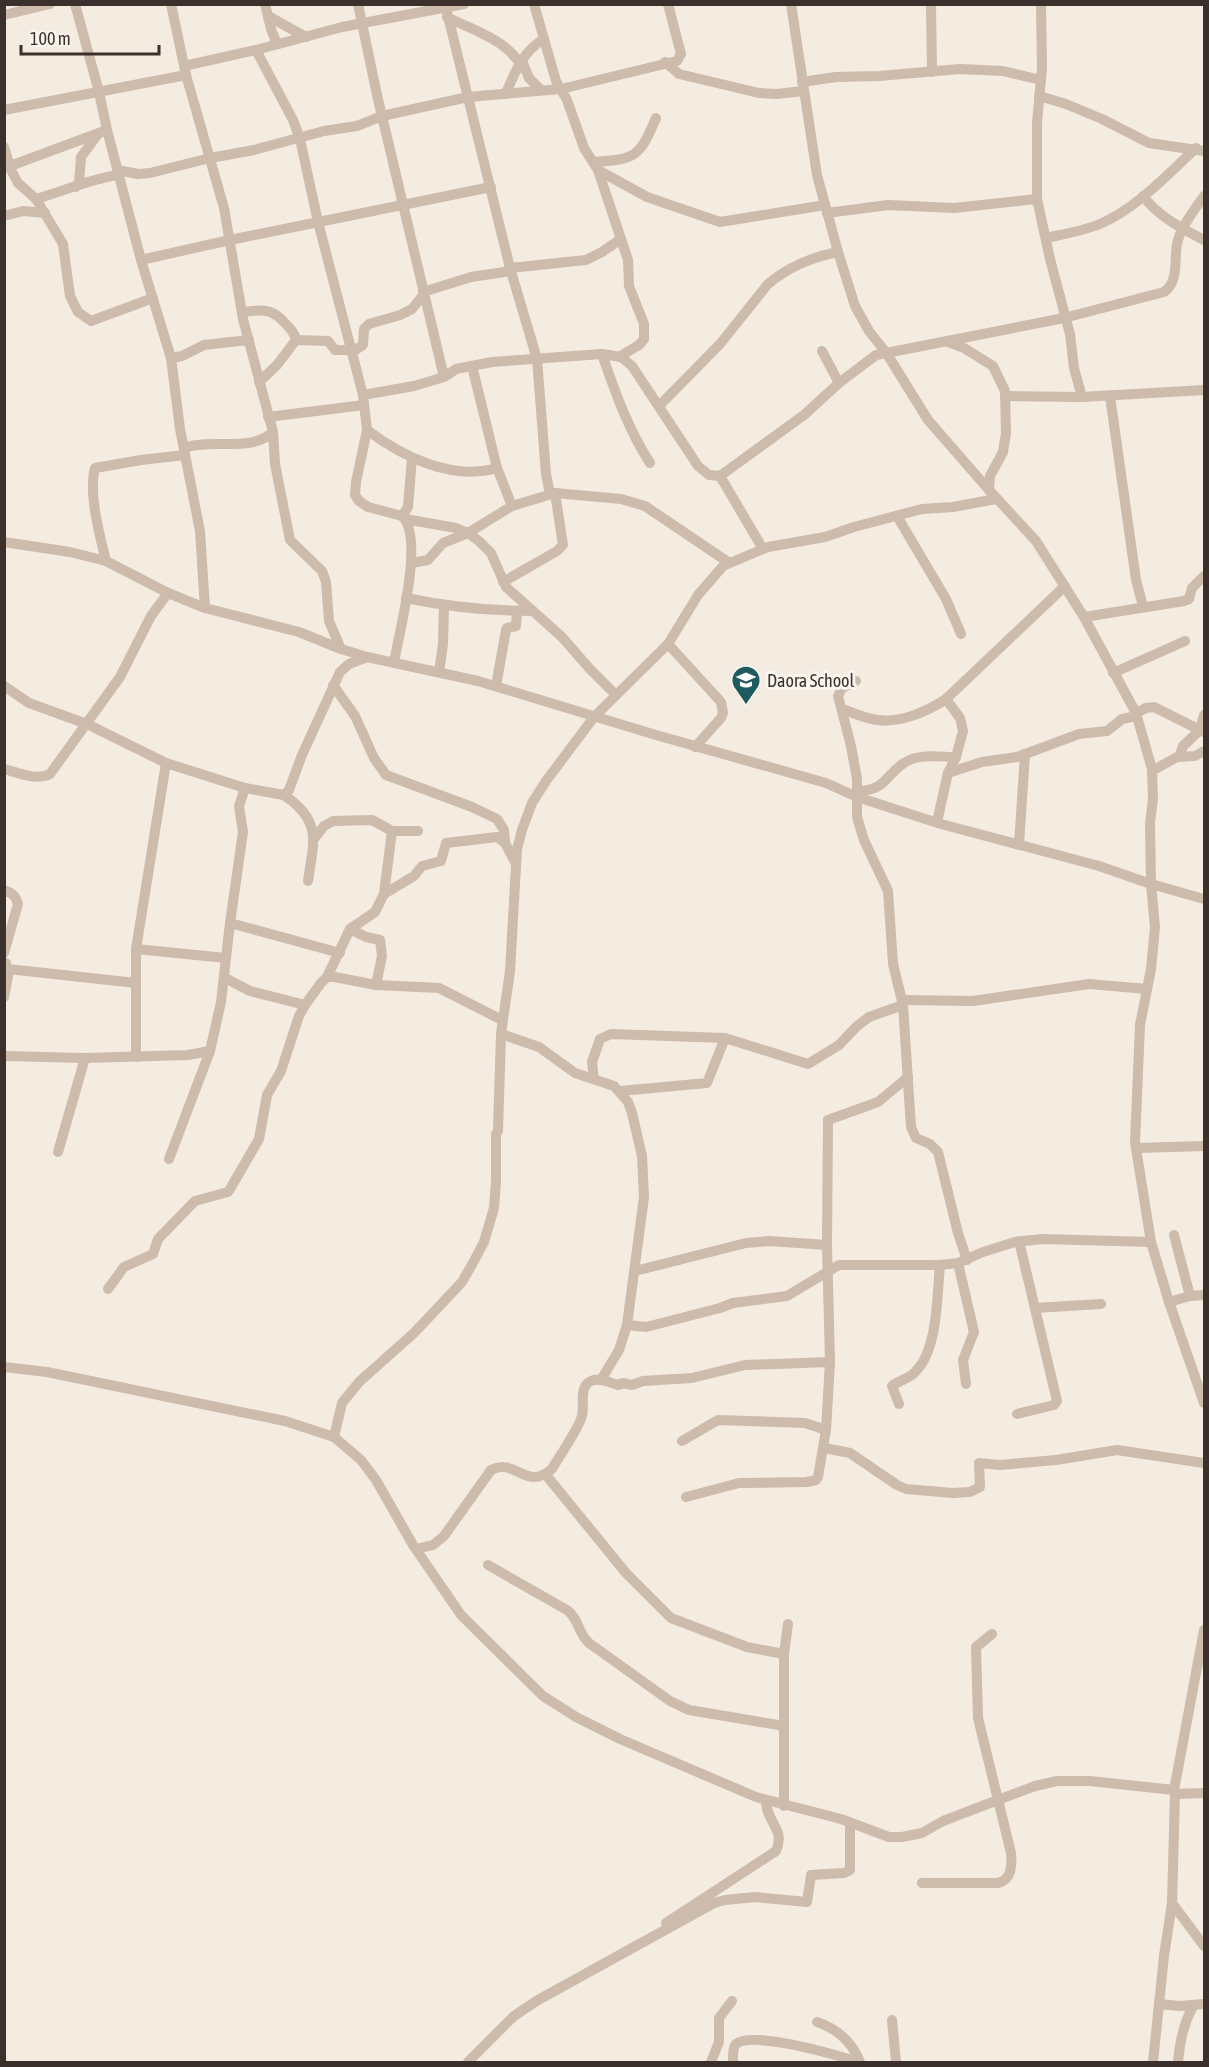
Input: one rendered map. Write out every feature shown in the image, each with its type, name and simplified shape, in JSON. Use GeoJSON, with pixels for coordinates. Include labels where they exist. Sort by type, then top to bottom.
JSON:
{"type":"FeatureCollection","features":[{"type":"Feature","properties":{"kind":"street"},"geometry":{"type":"LineString","coordinates":[[4,15],[50,4]]}},
{"type":"Feature","properties":{"kind":"street"},"geometry":{"type":"LineString","coordinates":[[75,4],[99,92],[102,132],[117,172],[171,358],[173,386],[200,531],[205,608]]}},
{"type":"Feature","properties":{"kind":"street"},"geometry":{"type":"LineString","coordinates":[[171,4],[185,70],[224,208],[242,312],[273,432],[275,464],[290,540],[322,571],[326,582],[329,621],[341,649]]}},
{"type":"Feature","properties":{"kind":"street"},"geometry":{"type":"LineString","coordinates":[[266,4],[277,44]]}},
{"type":"Feature","properties":{"kind":"street"},"geometry":{"type":"LineString","coordinates":[[358,4],[444,377]]}},
{"type":"Feature","properties":{"kind":"street"},"geometry":{"type":"LineString","coordinates":[[4,110],[99,92],[342,27],[446,10],[464,4]]}},
{"type":"Feature","properties":{"kind":"street"},"geometry":{"type":"LineString","coordinates":[[534,4],[561,89],[584,148],[596,166],[628,260],[629,285],[644,324],[644,339],[639,345],[619,357]]}},
{"type":"Feature","properties":{"kind":"street"},"geometry":{"type":"LineString","coordinates":[[36,199],[76,188],[94,179],[117,172],[145,174],[300,139],[324,131],[357,126],[382,116],[468,97],[561,89],[665,62],[677,61],[681,54],[668,4]]}},
{"type":"Feature","properties":{"kind":"street"},"geometry":{"type":"LineString","coordinates":[[791,4],[817,175],[855,306],[928,420],[1036,541],[1084,617],[1136,714],[1152,771],[1154,799],[1150,823],[1151,884],[1155,927],[1140,1025],[1136,1148],[1151,1242],[1204,1403]]}},
{"type":"Feature","properties":{"kind":"street"},"geometry":{"type":"LineString","coordinates":[[931,4],[932,72]]}},
{"type":"Feature","properties":{"kind":"street"},"geometry":{"type":"LineString","coordinates":[[1041,4],[1037,199],[1064,318],[1070,334],[1074,368],[1082,397]]}},
{"type":"Feature","properties":{"kind":"street"},"geometry":{"type":"LineString","coordinates":[[446,10],[511,52],[521,63],[529,78],[541,90]]}},
{"type":"Feature","properties":{"kind":"street"},"geometry":{"type":"LineString","coordinates":[[446,10],[510,270],[537,358],[546,474],[563,545],[557,551],[503,582]]}},
{"type":"Feature","properties":{"kind":"street"},"geometry":{"type":"LineString","coordinates":[[268,16],[306,37]]}},
{"type":"Feature","properties":{"kind":"street"},"geometry":{"type":"LineString","coordinates":[[506,93],[529,49],[544,39]]}},
{"type":"Feature","properties":{"kind":"street"},"geometry":{"type":"LineString","coordinates":[[256,50],[293,120],[300,139],[318,222],[352,351],[367,430],[356,482],[355,495],[358,501],[368,507],[404,518],[447,525],[468,533],[491,553],[506,587],[562,637],[616,695]]}},
{"type":"Feature","properties":{"kind":"street"},"geometry":{"type":"LineString","coordinates":[[665,62],[679,74],[759,93],[777,94],[836,77],[977,69],[1019,73],[1041,80]]}},
{"type":"Feature","properties":{"kind":"street"},"geometry":{"type":"LineString","coordinates":[[1039,96],[1102,119],[1149,143],[1200,150]]}},
{"type":"Feature","properties":{"kind":"street"},"geometry":{"type":"LineString","coordinates":[[596,166],[624,160],[638,152],[645,144],[656,118]]}},
{"type":"Feature","properties":{"kind":"street"},"geometry":{"type":"LineString","coordinates":[[8,166],[102,132]]}},
{"type":"Feature","properties":{"kind":"street"},"geometry":{"type":"LineString","coordinates":[[76,188],[79,183],[81,157],[102,132]]}},
{"type":"Feature","properties":{"kind":"street"},"geometry":{"type":"LineString","coordinates":[[4,147],[8,166],[18,183],[36,199],[63,244],[69,290],[78,312],[91,321],[153,298]]}},
{"type":"Feature","properties":{"kind":"street"},"geometry":{"type":"LineString","coordinates":[[1046,238],[1085,230],[1102,223],[1143,196],[1200,150]]}},
{"type":"Feature","properties":{"kind":"street"},"geometry":{"type":"LineString","coordinates":[[596,166],[647,197],[720,222],[826,209],[888,205],[954,208],[1037,199]]}},
{"type":"Feature","properties":{"kind":"street"},"geometry":{"type":"LineString","coordinates":[[141,260],[490,187]]}},
{"type":"Feature","properties":{"kind":"street"},"geometry":{"type":"LineString","coordinates":[[1143,196],[1152,208],[1164,217],[1204,240]]}},
{"type":"Feature","properties":{"kind":"street"},"geometry":{"type":"LineString","coordinates":[[268,417],[363,400],[444,377],[456,369],[537,358],[602,354],[628,361],[698,466],[710,475],[720,476],[804,415],[839,383],[876,355],[1064,318],[1164,292],[1170,288],[1173,281],[1177,243],[1204,196]]}},
{"type":"Feature","properties":{"kind":"street"},"geometry":{"type":"LineString","coordinates":[[4,216],[23,211],[45,213]]}},
{"type":"Feature","properties":{"kind":"street"},"geometry":{"type":"LineString","coordinates":[[296,340],[328,341],[334,350],[352,351],[363,345],[364,329],[369,324],[412,309],[423,293],[471,277],[586,260],[621,239]]}},
{"type":"Feature","properties":{"kind":"street"},"geometry":{"type":"LineString","coordinates":[[659,406],[720,344],[777,276],[807,261],[838,252]]}},
{"type":"Feature","properties":{"kind":"street"},"geometry":{"type":"LineString","coordinates":[[242,312],[270,310],[278,315],[292,331],[296,340]]}},
{"type":"Feature","properties":{"kind":"street"},"geometry":{"type":"LineString","coordinates":[[171,358],[182,356],[204,345],[249,340]]}},
{"type":"Feature","properties":{"kind":"street"},"geometry":{"type":"LineString","coordinates":[[260,382],[277,365],[296,340]]}},
{"type":"Feature","properties":{"kind":"street"},"geometry":{"type":"LineString","coordinates":[[942,341],[964,348],[993,366],[1001,382],[1005,396],[1006,433],[1003,452],[990,476],[993,494]]}},
{"type":"Feature","properties":{"kind":"street"},"geometry":{"type":"LineString","coordinates":[[822,351],[839,383]]}},
{"type":"Feature","properties":{"kind":"street"},"geometry":{"type":"LineString","coordinates":[[602,354],[620,407],[650,463]]}},
{"type":"Feature","properties":{"kind":"street"},"geometry":{"type":"LineString","coordinates":[[472,366],[497,468],[512,506]]}},
{"type":"Feature","properties":{"kind":"street"},"geometry":{"type":"LineString","coordinates":[[1005,396],[1082,397],[1204,390]]}},
{"type":"Feature","properties":{"kind":"street"},"geometry":{"type":"LineString","coordinates":[[1110,396],[1133,561],[1143,606]]}},
{"type":"Feature","properties":{"kind":"street"},"geometry":{"type":"LineString","coordinates":[[367,430],[412,458],[464,472],[481,472],[497,468]]}},
{"type":"Feature","properties":{"kind":"street"},"geometry":{"type":"LineString","coordinates":[[106,561],[98,529],[94,489],[95,468],[185,452],[199,445],[259,441],[273,432]]}},
{"type":"Feature","properties":{"kind":"street"},"geometry":{"type":"LineString","coordinates":[[394,663],[412,562],[410,529],[404,518],[408,507],[412,458]]}},
{"type":"Feature","properties":{"kind":"street"},"geometry":{"type":"LineString","coordinates":[[720,476],[763,549]]}},
{"type":"Feature","properties":{"kind":"street"},"geometry":{"type":"LineString","coordinates":[[412,562],[428,560],[440,545],[468,533],[512,506],[552,493],[621,499],[645,506],[728,562]]}},
{"type":"Feature","properties":{"kind":"street"},"geometry":{"type":"LineString","coordinates":[[334,1437],[342,1403],[359,1382],[414,1333],[462,1282],[484,1242],[496,1200],[496,1134],[498,1131],[501,1034],[510,971],[516,862],[522,830],[532,803],[594,717],[668,644],[698,595],[728,562],[763,549],[825,537],[922,509],[953,507],[993,494]]}},
{"type":"Feature","properties":{"kind":"street"},"geometry":{"type":"LineString","coordinates":[[897,516],[946,599],[961,634]]}},
{"type":"Feature","properties":{"kind":"street"},"geometry":{"type":"LineString","coordinates":[[4,542],[70,552],[106,561],[168,593],[205,608],[299,632],[367,657],[496,686],[695,747],[826,783],[937,822],[1099,866],[1204,899]]}},
{"type":"Feature","properties":{"kind":"street"},"geometry":{"type":"LineString","coordinates":[[1084,617],[1189,599],[1192,588],[1204,576]]}},
{"type":"Feature","properties":{"kind":"street"},"geometry":{"type":"LineString","coordinates":[[842,709],[868,718],[886,721],[929,710],[946,699],[1065,586]]}},
{"type":"Feature","properties":{"kind":"street"},"geometry":{"type":"LineString","coordinates":[[4,769],[35,777],[50,774],[120,676],[151,616],[168,593]]}},
{"type":"Feature","properties":{"kind":"street"},"geometry":{"type":"LineString","coordinates":[[406,598],[444,606],[490,611],[532,611]]}},
{"type":"Feature","properties":{"kind":"street"},"geometry":{"type":"LineString","coordinates":[[439,672],[443,644],[444,606]]}},
{"type":"Feature","properties":{"kind":"street"},"geometry":{"type":"LineString","coordinates":[[496,686],[506,630],[516,626],[517,611]]}},
{"type":"Feature","properties":{"kind":"street"},"geometry":{"type":"LineString","coordinates":[[1113,673],[1185,641]]}},
{"type":"Feature","properties":{"kind":"street"},"geometry":{"type":"LineString","coordinates":[[668,644],[721,702],[723,713],[721,718],[695,747]]}},
{"type":"Feature","properties":{"kind":"street"},"geometry":{"type":"LineString","coordinates":[[284,795],[289,790],[302,754],[333,685],[345,666],[367,657]]}},
{"type":"Feature","properties":{"kind":"street"},"geometry":{"type":"LineString","coordinates":[[856,681],[842,687],[838,693],[857,779],[857,817],[864,840],[888,891],[893,964],[902,1003],[913,1132],[916,1138],[930,1144],[938,1152],[958,1233],[974,1332],[963,1360],[966,1384]]}},
{"type":"Feature","properties":{"kind":"street"},"geometry":{"type":"LineString","coordinates":[[333,685],[355,716],[374,758],[386,775],[472,807],[496,819],[504,830],[505,843]]}},
{"type":"Feature","properties":{"kind":"street"},"geometry":{"type":"LineString","coordinates":[[4,686],[28,703],[87,724],[166,763],[245,788],[284,795],[298,805],[313,825],[314,839],[308,881]]}},
{"type":"Feature","properties":{"kind":"street"},"geometry":{"type":"LineString","coordinates":[[937,822],[948,773],[956,757],[963,726],[946,699]]}},
{"type":"Feature","properties":{"kind":"street"},"geometry":{"type":"LineString","coordinates":[[948,773],[982,762],[1025,754],[1079,734],[1107,731],[1122,719],[1146,708],[1154,707],[1202,731]]}},
{"type":"Feature","properties":{"kind":"street"},"geometry":{"type":"LineString","coordinates":[[1179,757],[1183,746],[1202,731],[1204,715]]}},
{"type":"Feature","properties":{"kind":"street"},"geometry":{"type":"LineString","coordinates":[[1152,771],[1179,757],[1195,756],[1204,751]]}},
{"type":"Feature","properties":{"kind":"street"},"geometry":{"type":"LineString","coordinates":[[1019,845],[1025,754]]}},
{"type":"Feature","properties":{"kind":"street"},"geometry":{"type":"LineString","coordinates":[[857,794],[877,788],[910,760],[956,757]]}},
{"type":"Feature","properties":{"kind":"street"},"geometry":{"type":"LineString","coordinates":[[136,1057],[136,949],[166,763]]}},
{"type":"Feature","properties":{"kind":"street"},"geometry":{"type":"LineString","coordinates":[[169,1160],[210,1051],[225,978],[230,922],[243,832],[239,806],[245,788]]}},
{"type":"Feature","properties":{"kind":"street"},"geometry":{"type":"LineString","coordinates":[[314,839],[324,826],[333,821],[372,820],[392,831],[418,831]]}},
{"type":"Feature","properties":{"kind":"street"},"geometry":{"type":"LineString","coordinates":[[108,1289],[124,1267],[153,1254],[158,1239],[195,1201],[228,1192],[231,1189],[260,1139],[267,1095],[281,1071],[305,1005],[327,977],[350,928],[375,912],[384,894],[392,831]]}},
{"type":"Feature","properties":{"kind":"street"},"geometry":{"type":"LineString","coordinates":[[384,894],[414,876],[422,866],[441,861],[446,843],[497,837],[505,843],[516,862]]}},
{"type":"Feature","properties":{"kind":"street"},"geometry":{"type":"LineString","coordinates":[[4,890],[12,893],[18,904],[4,953],[8,969],[4,997]]}},
{"type":"Feature","properties":{"kind":"street"},"geometry":{"type":"LineString","coordinates":[[230,922],[340,953]]}},
{"type":"Feature","properties":{"kind":"street"},"geometry":{"type":"LineString","coordinates":[[350,928],[366,937],[380,940],[382,956],[376,985]]}},
{"type":"Feature","properties":{"kind":"street"},"geometry":{"type":"LineString","coordinates":[[136,949],[226,958]]}},
{"type":"Feature","properties":{"kind":"street"},"geometry":{"type":"LineString","coordinates":[[8,969],[136,983]]}},
{"type":"Feature","properties":{"kind":"street"},"geometry":{"type":"LineString","coordinates":[[327,977],[376,985],[440,988],[502,1020]]}},
{"type":"Feature","properties":{"kind":"street"},"geometry":{"type":"LineString","coordinates":[[225,978],[250,991],[305,1005]]}},
{"type":"Feature","properties":{"kind":"street"},"geometry":{"type":"LineString","coordinates":[[594,1079],[592,1062],[600,1039],[611,1034],[725,1038],[808,1064],[839,1045],[869,1017],[902,1003],[973,1001],[1089,984],[1147,989]]}},
{"type":"Feature","properties":{"kind":"street"},"geometry":{"type":"LineString","coordinates":[[501,1034],[539,1047],[575,1073],[606,1082],[620,1091],[632,1113],[644,1169],[644,1197],[627,1325],[623,1342],[601,1380]]}},
{"type":"Feature","properties":{"kind":"street"},"geometry":{"type":"LineString","coordinates":[[620,1091],[707,1083],[725,1038]]}},
{"type":"Feature","properties":{"kind":"street"},"geometry":{"type":"LineString","coordinates":[[4,1056],[136,1057],[188,1055],[210,1051]]}},
{"type":"Feature","properties":{"kind":"street"},"geometry":{"type":"LineString","coordinates":[[58,1152],[85,1058]]}},
{"type":"Feature","properties":{"kind":"street"},"geometry":{"type":"LineString","coordinates":[[686,1497],[739,1482],[816,1480],[824,1448],[830,1362],[827,1245],[828,1120],[878,1102],[908,1077]]}},
{"type":"Feature","properties":{"kind":"street"},"geometry":{"type":"LineString","coordinates":[[1136,1148],[1204,1146]]}},
{"type":"Feature","properties":{"kind":"street"},"geometry":{"type":"LineString","coordinates":[[1174,1235],[1190,1296]]}},
{"type":"Feature","properties":{"kind":"street"},"geometry":{"type":"LineString","coordinates":[[627,1325],[646,1327],[733,1303],[787,1296],[828,1272],[834,1266],[845,1264],[940,1265],[963,1261],[997,1247],[1042,1239],[1151,1242]]}},
{"type":"Feature","properties":{"kind":"street"},"geometry":{"type":"LineString","coordinates":[[635,1271],[746,1244],[769,1241],[827,1245]]}},
{"type":"Feature","properties":{"kind":"street"},"geometry":{"type":"LineString","coordinates":[[1017,1414],[1056,1404],[1019,1242]]}},
{"type":"Feature","properties":{"kind":"street"},"geometry":{"type":"LineString","coordinates":[[899,1404],[892,1386],[918,1370],[927,1354],[933,1335],[940,1265]]}},
{"type":"Feature","properties":{"kind":"street"},"geometry":{"type":"LineString","coordinates":[[1169,1302],[1204,1295]]}},
{"type":"Feature","properties":{"kind":"street"},"geometry":{"type":"LineString","coordinates":[[1035,1308],[1101,1304]]}},
{"type":"Feature","properties":{"kind":"street"},"geometry":{"type":"LineString","coordinates":[[416,1549],[434,1545],[444,1536],[490,1470],[507,1466],[529,1478],[546,1475],[552,1469],[581,1419],[583,1394],[592,1380],[632,1385],[643,1381],[692,1378],[745,1365],[830,1362]]}},
{"type":"Feature","properties":{"kind":"street"},"geometry":{"type":"LineString","coordinates":[[4,1366],[47,1372],[285,1421],[334,1437],[361,1460],[376,1480],[416,1549],[461,1615],[543,1696],[576,1717],[620,1739],[766,1800],[850,1823],[889,1837],[902,1837],[922,1833],[943,1821],[1035,1786],[1056,1781],[1090,1781],[1174,1792],[1204,1793]]}},
{"type":"Feature","properties":{"kind":"street"},"geometry":{"type":"LineString","coordinates":[[682,1441],[718,1420],[805,1423],[826,1430]]}},
{"type":"Feature","properties":{"kind":"street"},"geometry":{"type":"LineString","coordinates":[[824,1448],[850,1453],[901,1487],[952,1493],[970,1491],[980,1487],[979,1463],[1000,1465],[1056,1460],[1117,1450],[1204,1463]]}},
{"type":"Feature","properties":{"kind":"street"},"geometry":{"type":"LineString","coordinates":[[546,1475],[626,1573],[671,1618],[747,1647],[784,1654]]}},
{"type":"Feature","properties":{"kind":"street"},"geometry":{"type":"LineString","coordinates":[[488,1565],[567,1610],[574,1616],[582,1636],[589,1643],[670,1701],[689,1710],[784,1726]]}},
{"type":"Feature","properties":{"kind":"street"},"geometry":{"type":"LineString","coordinates":[[784,1806],[784,1654],[788,1624]]}},
{"type":"Feature","properties":{"kind":"street"},"geometry":{"type":"LineString","coordinates":[[1153,2062],[1172,1903],[1174,1792],[1204,1630]]}},
{"type":"Feature","properties":{"kind":"street"},"geometry":{"type":"LineString","coordinates":[[922,1883],[991,1884],[1003,1882],[1012,1869],[1011,1853],[977,1708],[976,1647],[992,1634]]}},
{"type":"Feature","properties":{"kind":"street"},"geometry":{"type":"LineString","coordinates":[[461,2062],[516,2010],[652,1931],[776,1851],[780,1838],[769,1816],[766,1800]]}},
{"type":"Feature","properties":{"kind":"street"},"geometry":{"type":"LineString","coordinates":[[468,2062],[514,2016],[538,2000],[714,1904],[724,1900],[755,1897],[807,1902],[811,1875],[844,1873],[850,1870],[850,1823]]}},
{"type":"Feature","properties":{"kind":"street"},"geometry":{"type":"LineString","coordinates":[[1172,1903],[1204,1946]]}},
{"type":"Feature","properties":{"kind":"street"},"geometry":{"type":"LineString","coordinates":[[711,2062],[719,2042],[719,2018],[725,2007],[732,2001]]}},
{"type":"Feature","properties":{"kind":"street"},"geometry":{"type":"LineString","coordinates":[[1159,2004],[1199,2005]]}},
{"type":"Feature","properties":{"kind":"street"},"geometry":{"type":"LineString","coordinates":[[1178,2062],[1183,2028],[1199,2005]]}},
{"type":"Feature","properties":{"kind":"street"},"geometry":{"type":"LineString","coordinates":[[892,2020],[896,2062]]}},
{"type":"Feature","properties":{"kind":"street"},"geometry":{"type":"LineString","coordinates":[[733,2062],[735,2045],[751,2040],[801,2046],[858,2062],[855,2049],[846,2038],[817,2022]]}},
{"type":"Feature","properties":{"kind":"place","name":"Daora School"},"geometry":{"type":"Point","coordinates":[746,706]}}]}
